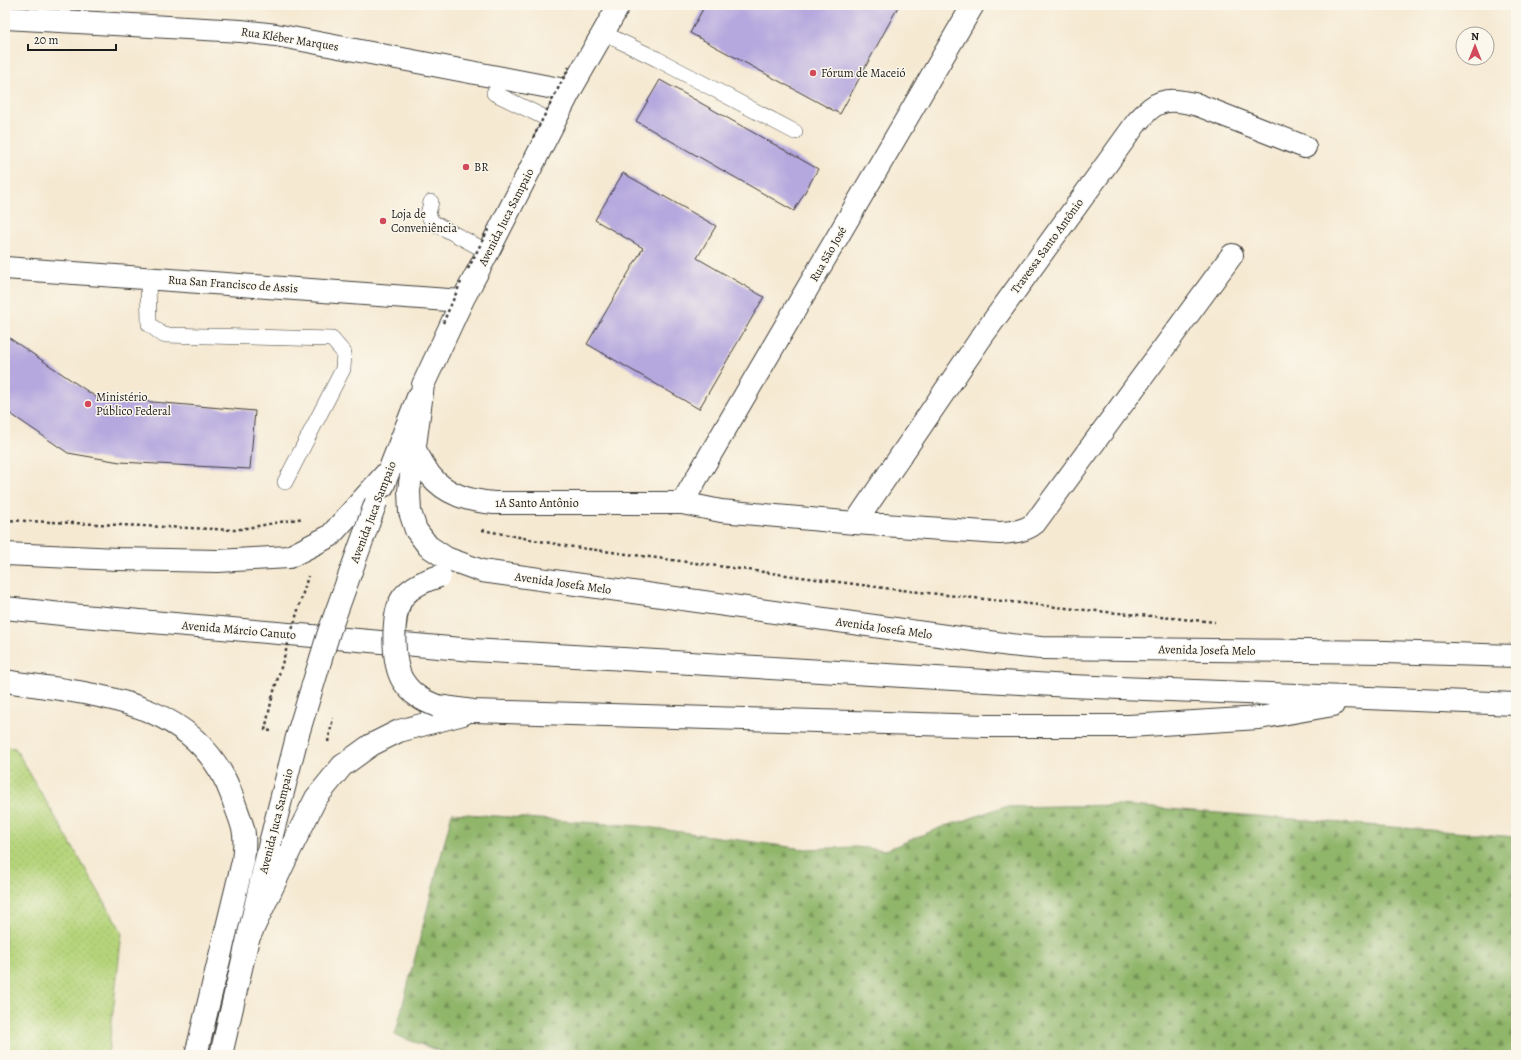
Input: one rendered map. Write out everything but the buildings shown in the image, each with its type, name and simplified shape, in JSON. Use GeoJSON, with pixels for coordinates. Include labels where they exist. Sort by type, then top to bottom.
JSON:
{"type":"FeatureCollection","features":[{"type":"Feature","properties":{"kind":"main road","name":"Avenida Juca Sampaio"},"geometry":{"type":"LineString","coordinates":[[222,1055],[270,843],[297,737],[329,632],[376,502],[462,291],[488,252],[570,91],[619,5]]}},
{"type":"Feature","properties":{"kind":"main road","name":"Rua São José"},"geometry":{"type":"LineString","coordinates":[[682,503],[973,5]]}},
{"type":"Feature","properties":{"kind":"main road","name":"Rua Kléber Marques"},"geometry":{"type":"LineString","coordinates":[[5,18],[233,31],[276,35],[494,92],[570,91]]}},
{"type":"Feature","properties":{"kind":"main road","name":"Travessa Santo Antônio"},"geometry":{"type":"LineString","coordinates":[[855,523],[983,335],[1137,122],[1151,108],[1164,101],[1180,101],[1198,105],[1306,147]]}},
{"type":"Feature","properties":{"kind":"main road","name":"1A Santo Antônio"},"geometry":{"type":"LineString","coordinates":[[415,450],[430,476],[450,493],[475,501],[494,503],[682,503],[721,511],[855,523],[999,533],[1025,530],[1039,517],[1232,255]]}},
{"type":"Feature","properties":{"kind":"main road","name":"Rua San Francisco de Assis"},"geometry":{"type":"LineString","coordinates":[[5,268],[148,278],[462,291]]}},
{"type":"Feature","properties":{"kind":"main road","name":"Avenida Josefa Melo"},"geometry":{"type":"LineString","coordinates":[[423,385],[409,491],[410,512],[416,530],[428,546],[446,558],[482,571],[1010,645],[1041,648],[1385,652],[1516,656]]}},
{"type":"Feature","properties":{"kind":"main road"},"geometry":{"type":"LineString","coordinates":[[5,554],[118,559],[218,561],[289,557],[330,536],[390,469]]}},
{"type":"Feature","properties":{"kind":"main road"},"geometry":{"type":"LineString","coordinates":[[482,571],[440,576],[428,579],[414,587],[403,598],[397,610],[394,644],[396,663],[402,680],[417,697],[437,706],[473,711],[987,726],[1129,726],[1259,718],[1371,699],[1516,704]]}},
{"type":"Feature","properties":{"kind":"main road","name":"Avenida Márcio Canuto"},"geometry":{"type":"LineString","coordinates":[[5,608],[473,650],[1070,686],[1177,689],[1371,699]]}},
{"type":"Feature","properties":{"kind":"main road","name":"Avenida Juca Sampaio"},"geometry":{"type":"LineString","coordinates":[[5,681],[88,694],[133,704],[171,720],[198,741],[216,765],[228,785],[244,833],[243,861],[196,1055]]}},
{"type":"Feature","properties":{"kind":"main road"},"geometry":{"type":"LineString","coordinates":[[248,939],[316,798],[342,766],[371,745],[399,731],[473,711]]}},
{"type":"Feature","properties":{"kind":"lane"},"geometry":{"type":"LineString","coordinates":[[603,33],[657,59],[795,132]]}},
{"type":"Feature","properties":{"kind":"lane"},"geometry":{"type":"LineString","coordinates":[[494,92],[554,122]]}},
{"type":"Feature","properties":{"kind":"lane"},"geometry":{"type":"LineString","coordinates":[[432,202],[428,214],[432,222],[488,252]]}},
{"type":"Feature","properties":{"kind":"lane"},"geometry":{"type":"LineString","coordinates":[[148,278],[149,324],[163,335],[332,339],[344,352],[343,370],[285,482]]}},
{"type":"Feature","properties":{"kind":"path"},"geometry":{"type":"LineString","coordinates":[[533,138],[569,66]]}},
{"type":"Feature","properties":{"kind":"path"},"geometry":{"type":"LineString","coordinates":[[468,269],[490,226]]}},
{"type":"Feature","properties":{"kind":"path"},"geometry":{"type":"LineString","coordinates":[[442,323],[462,291]]}},
{"type":"Feature","properties":{"kind":"path"},"geometry":{"type":"LineString","coordinates":[[5,520],[235,530],[307,518]]}},
{"type":"Feature","properties":{"kind":"path"},"geometry":{"type":"LineString","coordinates":[[476,528],[489,532],[566,546],[892,589],[1075,609],[1216,622]]}},
{"type":"Feature","properties":{"kind":"path"},"geometry":{"type":"LineString","coordinates":[[265,730],[272,698],[308,576]]}},
{"type":"Feature","properties":{"kind":"green space"},"geometry":{"type":"Polygon","coordinates":[[[5,747],[15,748],[122,932],[108,1055],[5,1055],[5,747]]]}},
{"type":"Feature","properties":{"kind":"green space"},"geometry":{"type":"Polygon","coordinates":[[[1119,805],[1516,837],[1516,1055],[450,1055],[395,1035],[452,813],[639,826],[804,849],[855,847],[886,850],[944,826],[1002,807],[1119,805]]]}},
{"type":"Feature","properties":{"kind":"place","name":"Fórum de Maceió"},"geometry":{"type":"Point","coordinates":[813,73]}},
{"type":"Feature","properties":{"kind":"place","name":"BR"},"geometry":{"type":"Point","coordinates":[466,167]}},
{"type":"Feature","properties":{"kind":"place","name":"Loja de Conveniência"},"geometry":{"type":"Point","coordinates":[383,221]}},
{"type":"Feature","properties":{"kind":"place","name":"Ministério Público Federal"},"geometry":{"type":"Point","coordinates":[88,404]}}]}
